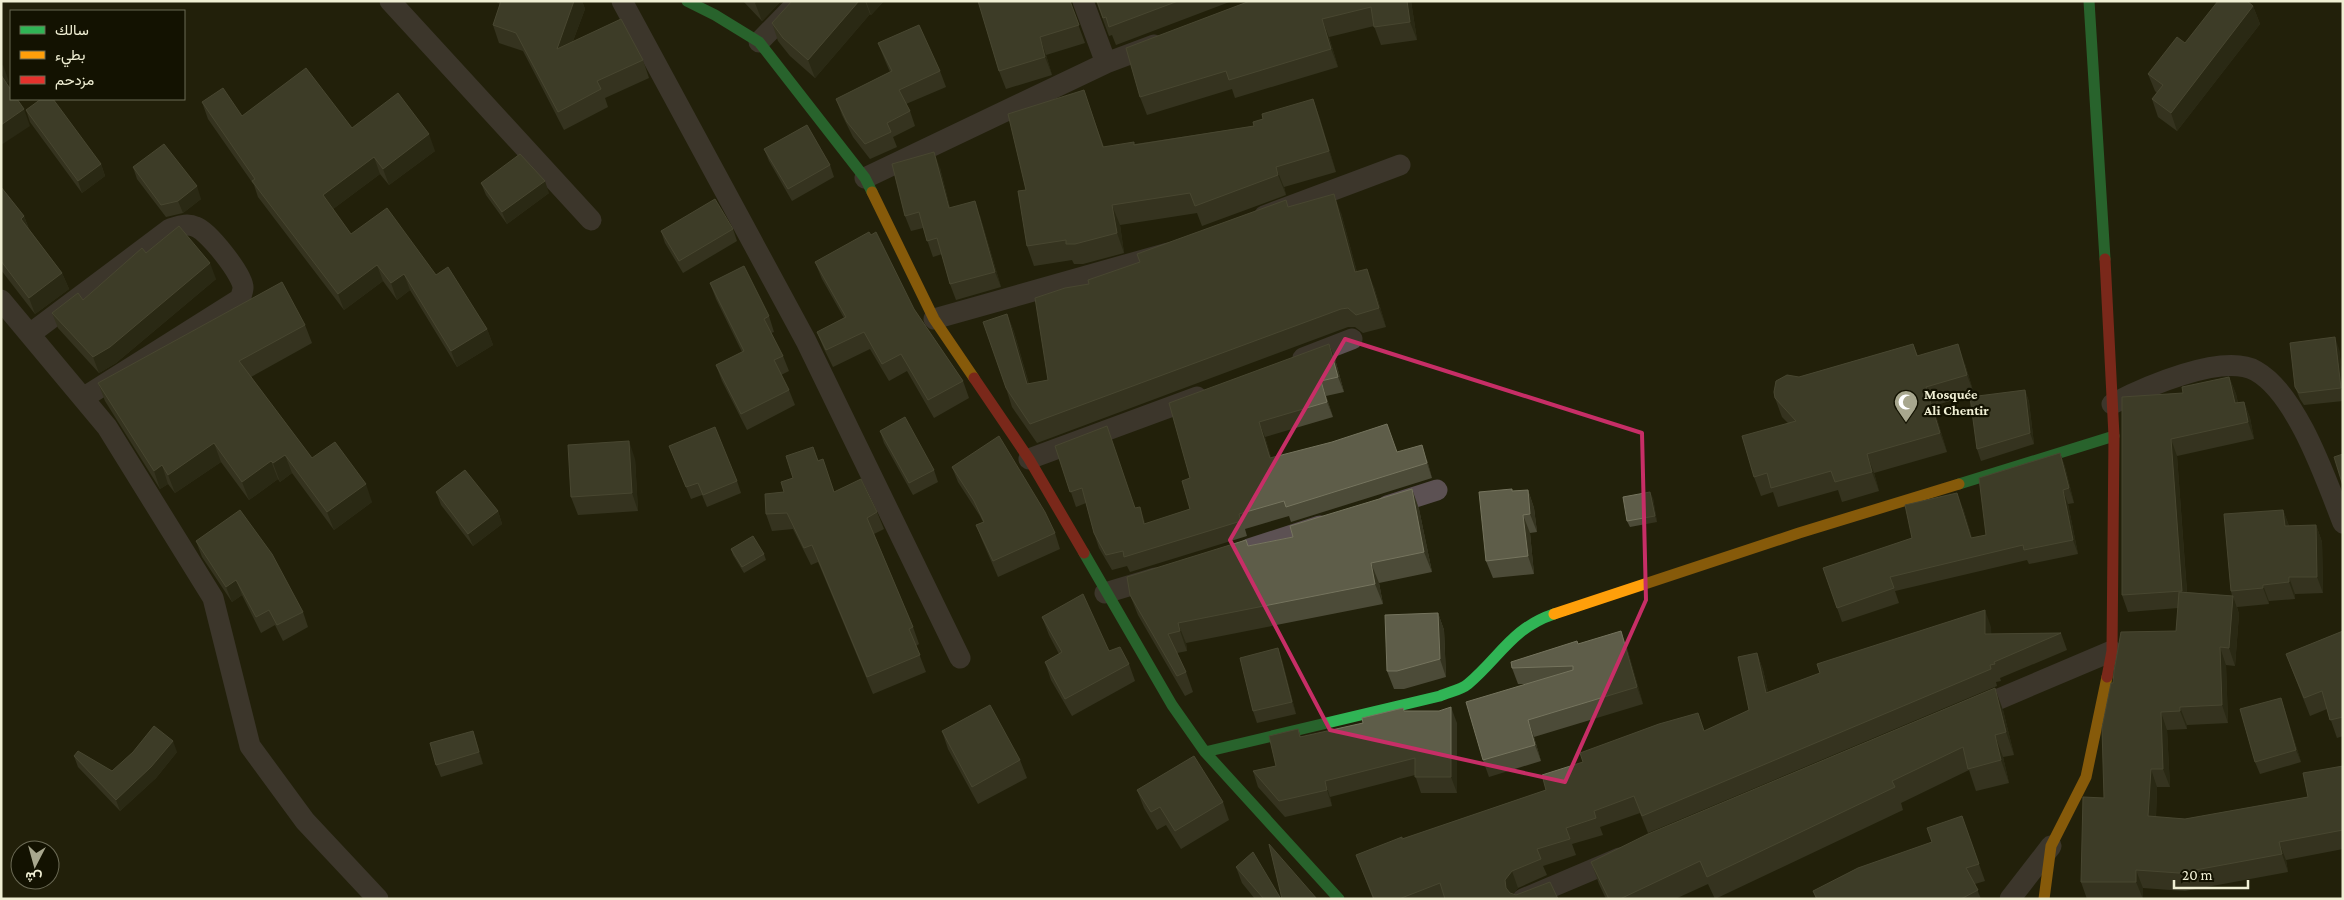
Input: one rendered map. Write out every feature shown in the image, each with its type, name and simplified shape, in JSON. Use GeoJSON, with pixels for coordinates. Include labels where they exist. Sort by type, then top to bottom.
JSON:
{"type":"FeatureCollection","features":[{"type":"Feature","properties":{"kind":"street"},"geometry":{"type":"LineString","coordinates":[[390,1],[591,220]]}},
{"type":"Feature","properties":{"kind":"street"},"geometry":{"type":"LineString","coordinates":[[622,1],[806,341],[960,658]]}},
{"type":"Feature","properties":{"kind":"street"},"geometry":{"type":"LineString","coordinates":[[687,1],[715,15],[759,42],[865,178],[934,319],[1029,459],[1105,593],[1172,705],[1205,752],[1339,899]]}},
{"type":"Feature","properties":{"kind":"street"},"geometry":{"type":"LineString","coordinates":[[759,42],[799,1]]}},
{"type":"Feature","properties":{"kind":"street"},"geometry":{"type":"LineString","coordinates":[[1083,1],[1106,63]]}},
{"type":"Feature","properties":{"kind":"street"},"geometry":{"type":"LineString","coordinates":[[2010,899],[2051,846],[2086,777],[2112,651],[2114,436],[2088,1]]}},
{"type":"Feature","properties":{"kind":"street"},"geometry":{"type":"LineString","coordinates":[[865,178],[1106,63],[1169,39]]}},
{"type":"Feature","properties":{"kind":"street"},"geometry":{"type":"LineString","coordinates":[[1242,224],[1400,165]]}},
{"type":"Feature","properties":{"kind":"street"},"geometry":{"type":"LineString","coordinates":[[30,334],[170,229],[186,224],[199,228],[215,244],[240,277],[244,287],[240,299],[83,398]]}},
{"type":"Feature","properties":{"kind":"street"},"geometry":{"type":"LineString","coordinates":[[934,319],[1158,256],[1186,246]]}},
{"type":"Feature","properties":{"kind":"street"},"geometry":{"type":"LineString","coordinates":[[1,300],[107,427],[212,598],[250,746],[305,821],[378,899]]}},
{"type":"Feature","properties":{"kind":"street"},"geometry":{"type":"LineString","coordinates":[[1288,363],[1352,339]]}},
{"type":"Feature","properties":{"kind":"street"},"geometry":{"type":"LineString","coordinates":[[2112,404],[2145,387],[2201,370],[2231,365],[2255,370],[2275,385],[2310,441],[2343,523]]}},
{"type":"Feature","properties":{"kind":"street"},"geometry":{"type":"LineString","coordinates":[[1029,459],[1214,391]]}},
{"type":"Feature","properties":{"kind":"street"},"geometry":{"type":"LineString","coordinates":[[1205,752],[1440,696],[1467,685],[1515,634],[1544,617],[1789,536],[2114,436]]}},
{"type":"Feature","properties":{"kind":"street"},"geometry":{"type":"LineString","coordinates":[[1371,511],[1437,490]]}},
{"type":"Feature","properties":{"kind":"street"},"geometry":{"type":"LineString","coordinates":[[1229,555],[1342,520]]}},
{"type":"Feature","properties":{"kind":"street"},"geometry":{"type":"LineString","coordinates":[[1105,593],[1172,572]]}},
{"type":"Feature","properties":{"kind":"street"},"geometry":{"type":"LineString","coordinates":[[1955,717],[2112,651]]}},
{"type":"Feature","properties":{"kind":"street"},"geometry":{"type":"LineString","coordinates":[[2044,899],[2051,846]]}},
{"type":"Feature","properties":{"kind":"street"},"geometry":{"type":"LineString","coordinates":[[1523,899],[1643,848]]}},
{"type":"Feature","properties":{"kind":"highlighted area"},"geometry":{"type":"Polygon","coordinates":[[[1345,339],[1642,433],[1646,600],[1565,782],[1330,730],[1230,540],[1345,339]]]}},
{"type":"Feature","properties":{"kind":"building"},"geometry":{"type":"Polygon","coordinates":[[[501,1],[574,1],[557,49],[621,19],[643,60],[597,81],[601,89],[558,112],[516,33],[493,25],[501,1]]]}},
{"type":"Feature","properties":{"kind":"building"},"geometry":{"type":"Polygon","coordinates":[[[792,1],[859,1],[808,60],[783,38],[772,23],[792,1]]]}},
{"type":"Feature","properties":{"kind":"building"},"geometry":{"type":"Polygon","coordinates":[[[978,1],[1070,1],[1079,25],[1040,37],[1045,57],[999,71],[978,1]]]}},
{"type":"Feature","properties":{"kind":"building"},"geometry":{"type":"Polygon","coordinates":[[[1097,1],[1178,1],[1109,27],[1106,17],[1103,18],[1097,1]]]}},
{"type":"Feature","properties":{"kind":"building"},"geometry":{"type":"Polygon","coordinates":[[[1250,1],[1407,1],[1410,22],[1374,27],[1371,7],[1322,19],[1331,49],[1229,80],[1226,71],[1140,97],[1126,48],[1250,1]]]}},
{"type":"Feature","properties":{"kind":"building"},"geometry":{"type":"Polygon","coordinates":[[[2218,1],[2247,1],[2253,6],[2171,113],[2152,99],[2163,85],[2148,74],[2177,37],[2185,43],[2218,1]]]}},
{"type":"Feature","properties":{"kind":"building"},"geometry":{"type":"Polygon","coordinates":[[[919,25],[940,71],[899,90],[910,111],[887,123],[891,132],[865,144],[847,122],[836,99],[892,71],[878,43],[919,25]]]}},
{"type":"Feature","properties":{"kind":"building"},"geometry":{"type":"Polygon","coordinates":[[[306,68],[352,128],[398,93],[429,134],[383,169],[374,157],[323,195],[351,234],[387,208],[436,275],[448,267],[487,329],[451,351],[404,274],[391,283],[377,265],[338,294],[252,181],[255,179],[202,102],[223,88],[242,116],[306,68]]]}},
{"type":"Feature","properties":{"kind":"building"},"geometry":{"type":"Polygon","coordinates":[[[1,75],[10,88],[10,100],[18,100],[24,109],[1,125],[1,75]]]}},
{"type":"Feature","properties":{"kind":"building"},"geometry":{"type":"Polygon","coordinates":[[[1084,90],[1103,147],[1134,142],[1134,145],[1254,126],[1253,122],[1263,119],[1262,114],[1313,99],[1329,151],[1276,167],[1278,175],[1195,206],[1190,193],[1112,205],[1117,233],[1075,244],[1066,244],[1066,240],[1027,246],[1018,191],[1026,190],[1008,114],[1084,90]]]}},
{"type":"Feature","properties":{"kind":"building"},"geometry":{"type":"Polygon","coordinates":[[[40,100],[54,100],[101,164],[78,181],[26,110],[40,100]]]}},
{"type":"Feature","properties":{"kind":"building"},"geometry":{"type":"Polygon","coordinates":[[[807,125],[830,165],[788,189],[764,149],[807,125]]]}},
{"type":"Feature","properties":{"kind":"building"},"geometry":{"type":"Polygon","coordinates":[[[164,144],[197,186],[178,201],[161,205],[133,167],[164,144]]]}},
{"type":"Feature","properties":{"kind":"building"},"geometry":{"type":"Polygon","coordinates":[[[934,152],[949,208],[975,201],[995,272],[950,284],[937,238],[927,241],[919,212],[905,216],[892,164],[934,152]]]}},
{"type":"Feature","properties":{"kind":"building"},"geometry":{"type":"Polygon","coordinates":[[[520,154],[545,181],[502,212],[481,183],[520,154]]]}},
{"type":"Feature","properties":{"kind":"building"},"geometry":{"type":"Polygon","coordinates":[[[1,187],[24,216],[21,219],[62,273],[29,298],[1,261],[1,187]]]}},
{"type":"Feature","properties":{"kind":"building"},"geometry":{"type":"Polygon","coordinates":[[[1334,194],[1355,272],[1367,269],[1379,308],[1356,315],[1348,308],[1341,309],[1030,424],[1006,388],[983,322],[1007,314],[1027,384],[1048,380],[1035,298],[1065,288],[1089,284],[1088,280],[1140,262],[1137,254],[1286,200],[1288,207],[1334,194]]]}},
{"type":"Feature","properties":{"kind":"building"},"geometry":{"type":"Polygon","coordinates":[[[715,199],[733,229],[679,261],[661,231],[715,199]]]}},
{"type":"Feature","properties":{"kind":"building"},"geometry":{"type":"Polygon","coordinates":[[[179,226],[210,263],[110,347],[93,357],[52,313],[78,293],[83,300],[142,248],[146,253],[179,226]]]}},
{"type":"Feature","properties":{"kind":"building"},"geometry":{"type":"Polygon","coordinates":[[[869,232],[871,235],[876,232],[914,309],[963,381],[928,400],[901,354],[882,364],[864,332],[826,350],[817,332],[846,317],[815,262],[869,232]]]}},
{"type":"Feature","properties":{"kind":"building"},"geometry":{"type":"Polygon","coordinates":[[[744,266],[769,316],[764,319],[783,356],[774,360],[789,390],[741,414],[716,365],[744,351],[710,283],[744,266]]]}},
{"type":"Feature","properties":{"kind":"building"},"geometry":{"type":"Polygon","coordinates":[[[282,282],[305,325],[239,361],[312,458],[335,442],[366,484],[327,512],[285,455],[273,463],[271,461],[242,482],[214,443],[168,475],[162,465],[154,471],[98,383],[282,282]]]}},
{"type":"Feature","properties":{"kind":"building"},"geometry":{"type":"Polygon","coordinates":[[[2335,337],[2341,388],[2299,393],[2295,387],[2290,343],[2335,337]]]}},
{"type":"Feature","properties":{"kind":"building"},"geometry":{"type":"Polygon","coordinates":[[[1329,344],[1338,377],[1321,381],[1327,402],[1259,422],[1270,458],[1332,442],[1387,424],[1397,452],[1422,445],[1427,463],[1286,507],[1284,501],[1239,514],[1241,521],[1124,557],[1123,551],[1106,555],[1094,533],[1082,488],[1070,492],[1055,446],[1107,426],[1135,508],[1140,507],[1144,524],[1190,509],[1182,481],[1190,478],[1169,403],[1329,344]]]}},
{"type":"Feature","properties":{"kind":"building"},"geometry":{"type":"Polygon","coordinates":[[[1913,344],[1917,356],[1958,344],[1967,375],[1926,387],[1940,433],[1867,454],[1872,472],[1835,482],[1831,471],[1771,488],[1767,473],[1754,477],[1742,436],[1796,421],[1775,398],[1776,381],[1787,375],[1799,377],[1913,344]]]}},
{"type":"Feature","properties":{"kind":"building"},"geometry":{"type":"Polygon","coordinates":[[[2229,377],[2235,403],[2244,402],[2248,422],[2171,439],[2182,591],[2122,595],[2122,397],[2183,393],[2182,387],[2229,377]]]}},
{"type":"Feature","properties":{"kind":"building"},"geometry":{"type":"Polygon","coordinates":[[[2025,390],[2030,433],[1977,449],[1970,397],[2025,390]]]}},
{"type":"Feature","properties":{"kind":"building"},"geometry":{"type":"Polygon","coordinates":[[[905,417],[934,470],[909,483],[880,431],[905,417]]]}},
{"type":"Feature","properties":{"kind":"building"},"geometry":{"type":"Polygon","coordinates":[[[715,427],[737,481],[703,495],[698,483],[686,487],[669,446],[715,427]]]}},
{"type":"Feature","properties":{"kind":"building"},"geometry":{"type":"Polygon","coordinates":[[[999,436],[1045,512],[1055,533],[993,561],[976,525],[984,522],[974,501],[952,467],[999,436]]]}},
{"type":"Feature","properties":{"kind":"building"},"geometry":{"type":"Polygon","coordinates":[[[629,441],[632,493],[571,497],[568,445],[629,441]]]}},
{"type":"Feature","properties":{"kind":"building"},"geometry":{"type":"Polygon","coordinates":[[[813,447],[818,461],[823,459],[834,492],[861,479],[877,512],[867,518],[913,627],[909,629],[920,655],[867,677],[812,545],[804,548],[787,513],[766,514],[765,494],[784,492],[781,482],[793,478],[786,456],[813,447]]]}},
{"type":"Feature","properties":{"kind":"building"},"geometry":{"type":"Polygon","coordinates":[[[2060,453],[2069,488],[2063,490],[2073,540],[2024,550],[2023,545],[1890,577],[1894,588],[1837,608],[1823,568],[1912,538],[1905,505],[1957,493],[1971,538],[1986,535],[1979,478],[2060,453]]]}},
{"type":"Feature","properties":{"kind":"building"},"geometry":{"type":"Polygon","coordinates":[[[2343,454],[2343,486],[2334,457],[2343,454]]]}},
{"type":"Feature","properties":{"kind":"building"},"geometry":{"type":"Polygon","coordinates":[[[465,470],[498,511],[468,534],[436,492],[465,470]]]}},
{"type":"Feature","properties":{"kind":"building"},"geometry":{"type":"Polygon","coordinates":[[[1412,489],[1424,552],[1371,563],[1375,584],[1178,623],[1180,631],[1168,634],[1186,672],[1177,676],[1130,595],[1127,577],[1246,540],[1248,546],[1293,537],[1290,526],[1412,489]]]}},
{"type":"Feature","properties":{"kind":"building"},"geometry":{"type":"Polygon","coordinates":[[[1512,489],[1512,491],[1528,490],[1530,514],[1523,515],[1528,556],[1486,561],[1479,492],[1512,489]]]}},
{"type":"Feature","properties":{"kind":"building"},"geometry":{"type":"Polygon","coordinates":[[[1650,492],[1655,516],[1627,521],[1623,497],[1650,492]]]}},
{"type":"Feature","properties":{"kind":"building"},"geometry":{"type":"Polygon","coordinates":[[[240,510],[272,554],[303,612],[277,625],[269,610],[256,617],[236,580],[226,587],[196,541],[240,510]]]}},
{"type":"Feature","properties":{"kind":"building"},"geometry":{"type":"Polygon","coordinates":[[[2283,510],[2285,526],[2316,525],[2317,577],[2289,577],[2289,582],[2263,585],[2263,588],[2231,591],[2224,514],[2283,510]]]}},
{"type":"Feature","properties":{"kind":"building"},"geometry":{"type":"Polygon","coordinates":[[[753,536],[764,554],[742,567],[731,549],[753,536]]]}},
{"type":"Feature","properties":{"kind":"building"},"geometry":{"type":"Polygon","coordinates":[[[2179,592],[2233,596],[2229,648],[2220,647],[2222,705],[2180,707],[2180,711],[2161,712],[2163,769],[2151,769],[2148,816],[2185,819],[2308,797],[2303,773],[2343,766],[2343,830],[2279,842],[2282,854],[2179,873],[2136,870],[2136,882],[2081,882],[2083,797],[2104,798],[2102,728],[2111,683],[2113,683],[2121,632],[2176,631],[2179,592]]]}},
{"type":"Feature","properties":{"kind":"building"},"geometry":{"type":"Polygon","coordinates":[[[1083,594],[1109,651],[1120,647],[1129,664],[1065,699],[1045,662],[1062,652],[1042,617],[1083,594]]]}},
{"type":"Feature","properties":{"kind":"building"},"geometry":{"type":"Polygon","coordinates":[[[1985,610],[1985,634],[2061,633],[1994,662],[1995,664],[1990,665],[1991,669],[1642,816],[1634,796],[1594,811],[1596,818],[1566,828],[1570,839],[1537,849],[1541,859],[1512,871],[1505,880],[1506,888],[1510,893],[1516,895],[1550,882],[1558,899],[1445,899],[1440,883],[1399,899],[1374,899],[1356,855],[1402,837],[1402,839],[1546,790],[1542,775],[1583,762],[1580,753],[1659,724],[1698,713],[1704,731],[1749,710],[1738,657],[1757,653],[1766,693],[1820,673],[1817,664],[1985,610]]]}},
{"type":"Feature","properties":{"kind":"building"},"geometry":{"type":"Polygon","coordinates":[[[1438,613],[1440,659],[1397,671],[1387,671],[1385,615],[1438,613]]]}},
{"type":"Feature","properties":{"kind":"building"},"geometry":{"type":"Polygon","coordinates":[[[1621,631],[1637,687],[1528,720],[1535,745],[1483,760],[1466,702],[1573,670],[1573,666],[1512,668],[1511,662],[1577,641],[1578,644],[1621,631]]]}},
{"type":"Feature","properties":{"kind":"building"},"geometry":{"type":"Polygon","coordinates":[[[2343,631],[2343,717],[2330,720],[2322,691],[2304,698],[2286,654],[2343,631]]]}},
{"type":"Feature","properties":{"kind":"building"},"geometry":{"type":"Polygon","coordinates":[[[1278,648],[1292,702],[1253,711],[1240,658],[1278,648]]]}},
{"type":"Feature","properties":{"kind":"building"},"geometry":{"type":"Polygon","coordinates":[[[1995,688],[2006,732],[1995,735],[2001,760],[1968,769],[1963,747],[1892,781],[1895,787],[1707,877],[1700,861],[1620,899],[1609,899],[1591,862],[1648,834],[1995,688]]]}},
{"type":"Feature","properties":{"kind":"building"},"geometry":{"type":"Polygon","coordinates":[[[2281,698],[2296,750],[2255,762],[2240,709],[2281,698]]]}},
{"type":"Feature","properties":{"kind":"building"},"geometry":{"type":"Polygon","coordinates":[[[990,705],[1020,760],[972,787],[942,731],[990,705]]]}},
{"type":"Feature","properties":{"kind":"building"},"geometry":{"type":"Polygon","coordinates":[[[1451,707],[1451,777],[1415,777],[1415,758],[1325,781],[1327,790],[1279,801],[1253,771],[1276,766],[1269,736],[1298,729],[1300,737],[1363,723],[1362,718],[1403,708],[1404,711],[1439,711],[1451,707]]]}},
{"type":"Feature","properties":{"kind":"building"},"geometry":{"type":"Polygon","coordinates":[[[154,726],[173,741],[151,767],[116,800],[74,756],[78,751],[112,771],[133,752],[154,726]]]}},
{"type":"Feature","properties":{"kind":"building"},"geometry":{"type":"Polygon","coordinates":[[[473,731],[479,752],[436,765],[430,743],[473,731]]]}},
{"type":"Feature","properties":{"kind":"building"},"geometry":{"type":"Polygon","coordinates":[[[1194,756],[1223,802],[1175,831],[1160,807],[1151,812],[1137,790],[1194,756]]]}},
{"type":"Feature","properties":{"kind":"building"},"geometry":{"type":"Polygon","coordinates":[[[1962,816],[1979,864],[1966,868],[1978,890],[1961,899],[1817,899],[1813,891],[1858,868],[1932,842],[1927,828],[1962,816]]]}},
{"type":"Feature","properties":{"kind":"building"},"geometry":{"type":"Polygon","coordinates":[[[1269,844],[1317,899],[1282,899],[1269,844]]]}},
{"type":"Feature","properties":{"kind":"building"},"geometry":{"type":"Polygon","coordinates":[[[1253,852],[1281,899],[1264,899],[1236,867],[1253,852]]]}},
{"type":"Feature","properties":{"kind":"traffic: fast"},"geometry":{"type":"LineString","coordinates":[[687,1],[715,15],[759,42],[865,178],[872,192]]}},
{"type":"Feature","properties":{"kind":"traffic: fast"},"geometry":{"type":"LineString","coordinates":[[2089,1],[2105,259]]}},
{"type":"Feature","properties":{"kind":"traffic: fast"},"geometry":{"type":"LineString","coordinates":[[1959,484],[2114,436]]}},
{"type":"Feature","properties":{"kind":"traffic: fast"},"geometry":{"type":"LineString","coordinates":[[1084,553],[1172,705],[1205,752],[1339,899]]}},
{"type":"Feature","properties":{"kind":"traffic: fast"},"geometry":{"type":"LineString","coordinates":[[1205,752],[1440,696],[1458,689],[1468,684],[1507,644],[1527,627],[1554,614]]}},
{"type":"Feature","properties":{"kind":"traffic: slow"},"geometry":{"type":"LineString","coordinates":[[872,192],[934,319],[974,378]]}},
{"type":"Feature","properties":{"kind":"traffic: slow"},"geometry":{"type":"LineString","coordinates":[[1554,614],[1799,533],[1959,484]]}},
{"type":"Feature","properties":{"kind":"traffic: slow"},"geometry":{"type":"LineString","coordinates":[[2044,899],[2051,846],[2086,777],[2107,677]]}},
{"type":"Feature","properties":{"kind":"traffic: jam"},"geometry":{"type":"LineString","coordinates":[[2105,259],[2114,436],[2112,651],[2107,677]]}},
{"type":"Feature","properties":{"kind":"traffic: jam"},"geometry":{"type":"LineString","coordinates":[[974,378],[1029,459],[1084,553]]}},
{"type":"Feature","properties":{"kind":"place","name":"Mosquée Ali Chentir"},"geometry":{"type":"Point","coordinates":[1906,423]}}]}
